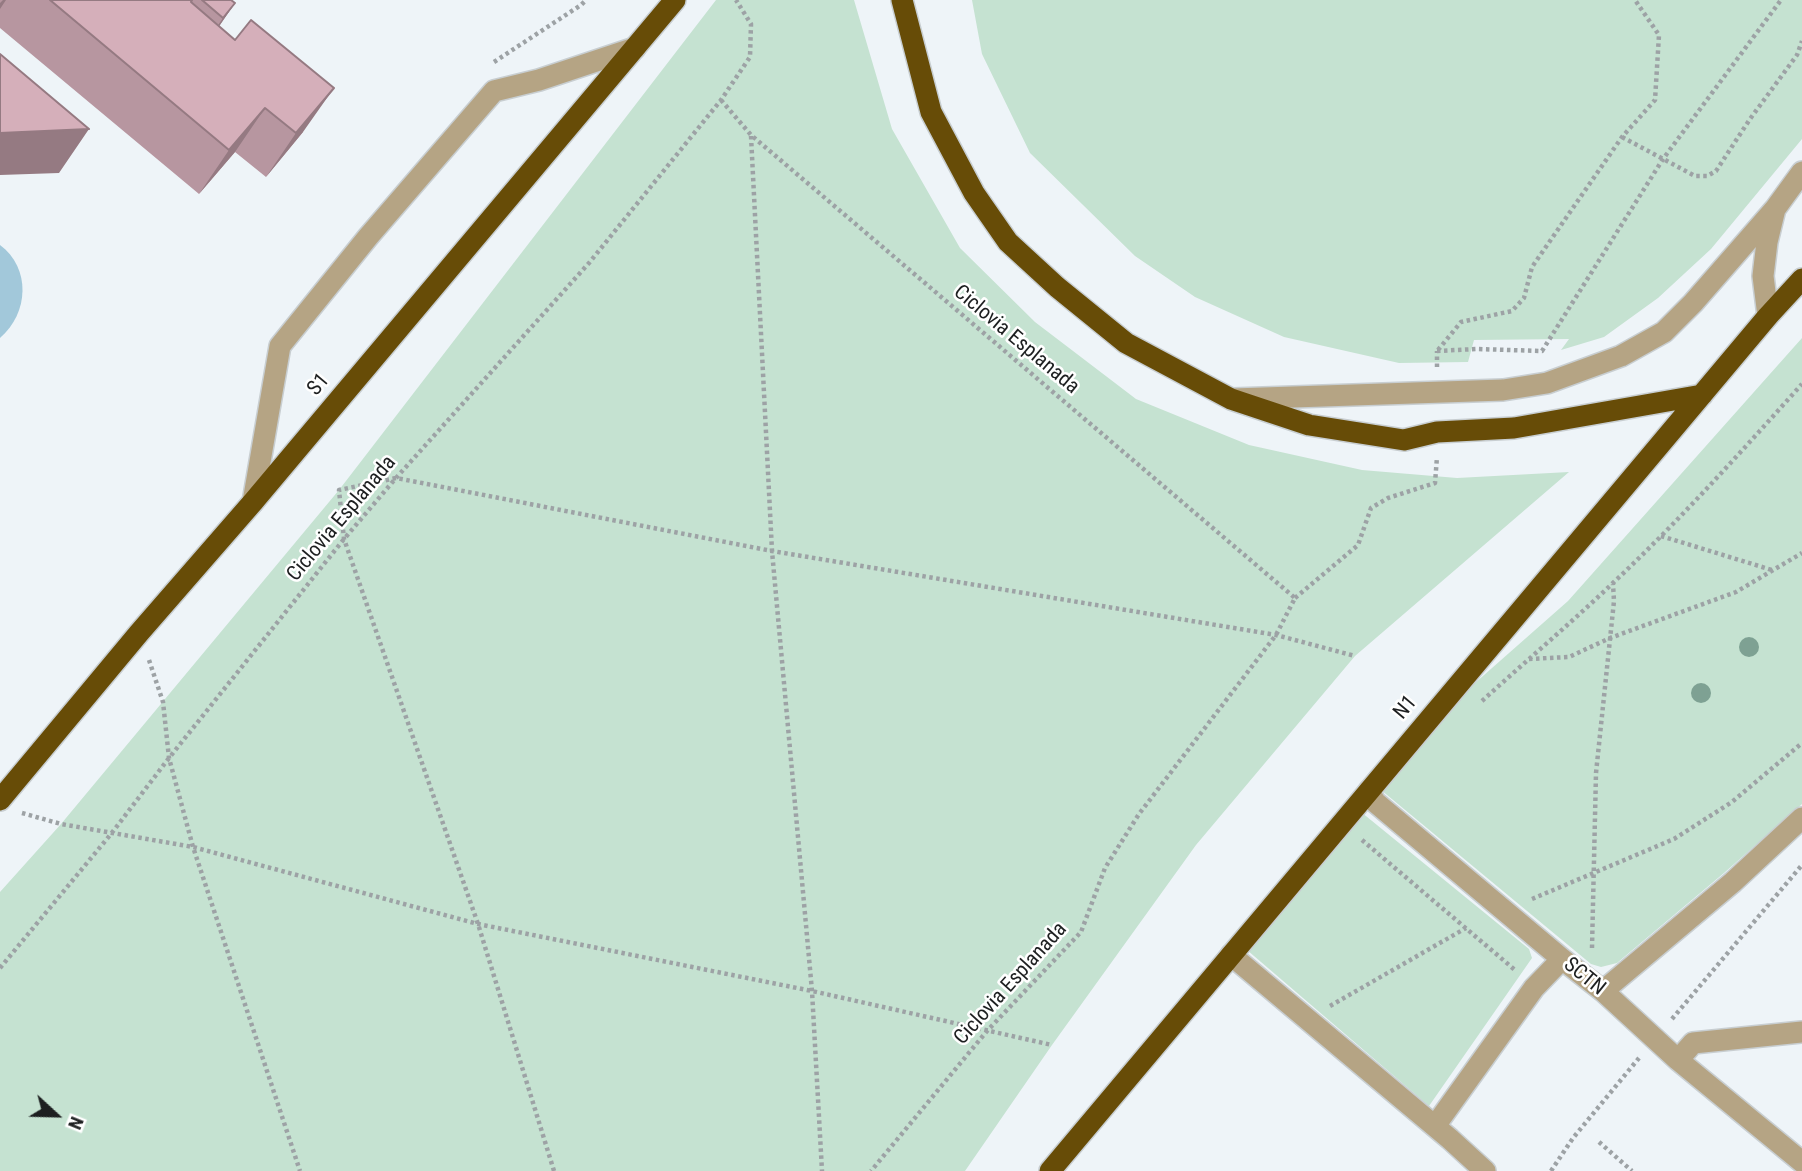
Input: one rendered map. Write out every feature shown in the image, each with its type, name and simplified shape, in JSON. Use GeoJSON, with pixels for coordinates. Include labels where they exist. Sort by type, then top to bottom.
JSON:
{"type":"FeatureCollection","features":[{"type":"Feature","properties":{"kind":"highway","name":"S1"},"geometry":{"type":"LineString","coordinates":[[6,805],[139,633],[253,502],[675,0]]}},
{"type":"Feature","properties":{"kind":"highway"},"geometry":{"type":"LineString","coordinates":[[902,0],[931,113],[974,193],[1008,242],[1057,287],[1126,343],[1231,399],[1309,425],[1405,440],[1437,432],[1514,428],[1702,395]]}},
{"type":"Feature","properties":{"kind":"highway","name":"N1"},"geometry":{"type":"LineString","coordinates":[[1049,1171],[1768,316],[1802,279]]}},
{"type":"Feature","properties":{"kind":"lane"},"geometry":{"type":"LineString","coordinates":[[253,502],[280,346],[368,237],[494,91],[539,80],[635,48]]}},
{"type":"Feature","properties":{"kind":"lane"},"geometry":{"type":"LineString","coordinates":[[1231,399],[1503,390],[1547,383],[1620,356],[1664,332],[1693,303],[1775,209],[1802,172]]}},
{"type":"Feature","properties":{"kind":"lane"},"geometry":{"type":"LineString","coordinates":[[1768,316],[1763,276],[1775,209]]}},
{"type":"Feature","properties":{"kind":"lane","name":"SCTN"},"geometry":{"type":"LineString","coordinates":[[1369,791],[1375,802],[1603,991],[1678,1060],[1802,1163]]}},
{"type":"Feature","properties":{"kind":"lane"},"geometry":{"type":"LineString","coordinates":[[1603,991],[1733,881],[1802,818]]}},
{"type":"Feature","properties":{"kind":"lane"},"geometry":{"type":"LineString","coordinates":[[1231,955],[1485,1171]]}},
{"type":"Feature","properties":{"kind":"lane"},"geometry":{"type":"LineString","coordinates":[[1435,1126],[1534,988],[1562,959]]}},
{"type":"Feature","properties":{"kind":"lane"},"geometry":{"type":"LineString","coordinates":[[1678,1060],[1693,1043],[1802,1032]]}},
{"type":"Feature","properties":{"kind":"path","name":"Ciclovia Esplanada"},"geometry":{"type":"LineString","coordinates":[[0,968],[111,834],[344,539],[589,262],[721,100],[750,57],[751,24],[736,0]]}},
{"type":"Feature","properties":{"kind":"path"},"geometry":{"type":"LineString","coordinates":[[1635,0],[1659,35],[1655,100],[1622,137],[1532,267],[1524,298],[1512,311],[1461,322],[1437,351],[1542,351],[1663,159],[1781,0]]}},
{"type":"Feature","properties":{"kind":"path"},"geometry":{"type":"LineString","coordinates":[[1622,137],[1695,176],[1707,176],[1716,171],[1797,55],[1802,41]]}},
{"type":"Feature","properties":{"kind":"path","name":"Ciclovia Esplanada"},"geometry":{"type":"LineString","coordinates":[[721,100],[751,135],[1295,598]]}},
{"type":"Feature","properties":{"kind":"path"},"geometry":{"type":"LineString","coordinates":[[751,135],[772,551],[811,991],[822,1171]]}},
{"type":"Feature","properties":{"kind":"path"},"geometry":{"type":"LineString","coordinates":[[1478,704],[1613,583],[1661,536],[1727,469],[1802,384]]}},
{"type":"Feature","properties":{"kind":"path","name":"Ciclovia Esplanada"},"geometry":{"type":"LineString","coordinates":[[871,1171],[987,1031],[1081,932],[1105,868],[1139,814],[1276,635],[1295,598],[1358,545],[1371,508],[1388,498],[1436,483],[1437,470]]}},
{"type":"Feature","properties":{"kind":"path"},"geometry":{"type":"LineString","coordinates":[[554,1171],[478,924],[344,539],[339,490],[396,478],[772,551],[1276,635],[1354,656]]}},
{"type":"Feature","properties":{"kind":"path"},"geometry":{"type":"LineString","coordinates":[[1661,536],[1772,570]]}},
{"type":"Feature","properties":{"kind":"path"},"geometry":{"type":"LineString","coordinates":[[1528,660],[1569,657],[1611,638],[1736,592],[1802,553]]}},
{"type":"Feature","properties":{"kind":"path"},"geometry":{"type":"LineString","coordinates":[[1592,951],[1596,773],[1611,638],[1613,583]]}},
{"type":"Feature","properties":{"kind":"path"},"geometry":{"type":"LineString","coordinates":[[139,633],[163,702],[169,758],[193,846],[300,1171]]}},
{"type":"Feature","properties":{"kind":"path"},"geometry":{"type":"LineString","coordinates":[[1532,899],[1674,839],[1732,802],[1802,743]]}},
{"type":"Feature","properties":{"kind":"path"},"geometry":{"type":"LineString","coordinates":[[6,805],[61,824],[193,846],[478,924],[811,991],[1052,1045]]}},
{"type":"Feature","properties":{"kind":"path"},"geometry":{"type":"LineString","coordinates":[[1362,839],[1517,972]]}},
{"type":"Feature","properties":{"kind":"path"},"geometry":{"type":"LineString","coordinates":[[1669,1023],[1802,865]]}},
{"type":"Feature","properties":{"kind":"path"},"geometry":{"type":"LineString","coordinates":[[1319,1012],[1466,928]]}},
{"type":"Feature","properties":{"kind":"path"},"geometry":{"type":"LineString","coordinates":[[1551,1171],[1573,1138],[1639,1058]]}},
{"type":"Feature","properties":{"kind":"path"},"geometry":{"type":"LineString","coordinates":[[1598,1142],[1632,1171]]}},
{"type":"Feature","properties":{"kind":"green space"},"geometry":{"type":"Polygon","coordinates":[[[716,0],[854,0],[892,129],[960,248],[1035,322],[1136,399],[1249,445],[1362,470],[1457,478],[1569,472],[1355,656],[1196,845],[965,1171],[0,1171],[0,892],[61,824],[339,490],[716,0]]]}},
{"type":"Feature","properties":{"kind":"green space"},"geometry":{"type":"Polygon","coordinates":[[[972,0],[1802,0],[1802,139],[1711,249],[1658,298],[1604,337],[1561,350],[1569,339],[1474,340],[1468,362],[1399,363],[1284,337],[1195,297],[1135,256],[1030,153],[982,54],[972,0]]]}},
{"type":"Feature","properties":{"kind":"green space"},"geometry":{"type":"Polygon","coordinates":[[[1802,338],[1802,804],[1617,963],[1601,967],[1591,964],[1381,790],[1382,765],[1568,601],[1802,338]]]}},
{"type":"Feature","properties":{"kind":"green space"},"geometry":{"type":"Polygon","coordinates":[[[1350,803],[1529,949],[1532,958],[1429,1106],[1247,950],[1350,803]]]}},
{"type":"Feature","properties":{"kind":"water"},"geometry":{"type":"Polygon","coordinates":[[[0,245],[17,266],[22,291],[17,316],[0,338],[0,245]]]}},
{"type":"Feature","properties":{"kind":"building"},"geometry":{"type":"Polygon","coordinates":[[[50,0],[192,0],[191,2],[235,40],[251,20],[334,88],[296,133],[265,108],[229,150],[50,0]]]}},
{"type":"Feature","properties":{"kind":"building"},"geometry":{"type":"Polygon","coordinates":[[[202,0],[231,0],[235,3],[223,18],[202,0]]]}},
{"type":"Feature","properties":{"kind":"building"},"geometry":{"type":"Polygon","coordinates":[[[0,54],[89,129],[0,133],[0,54]]]}}]}
